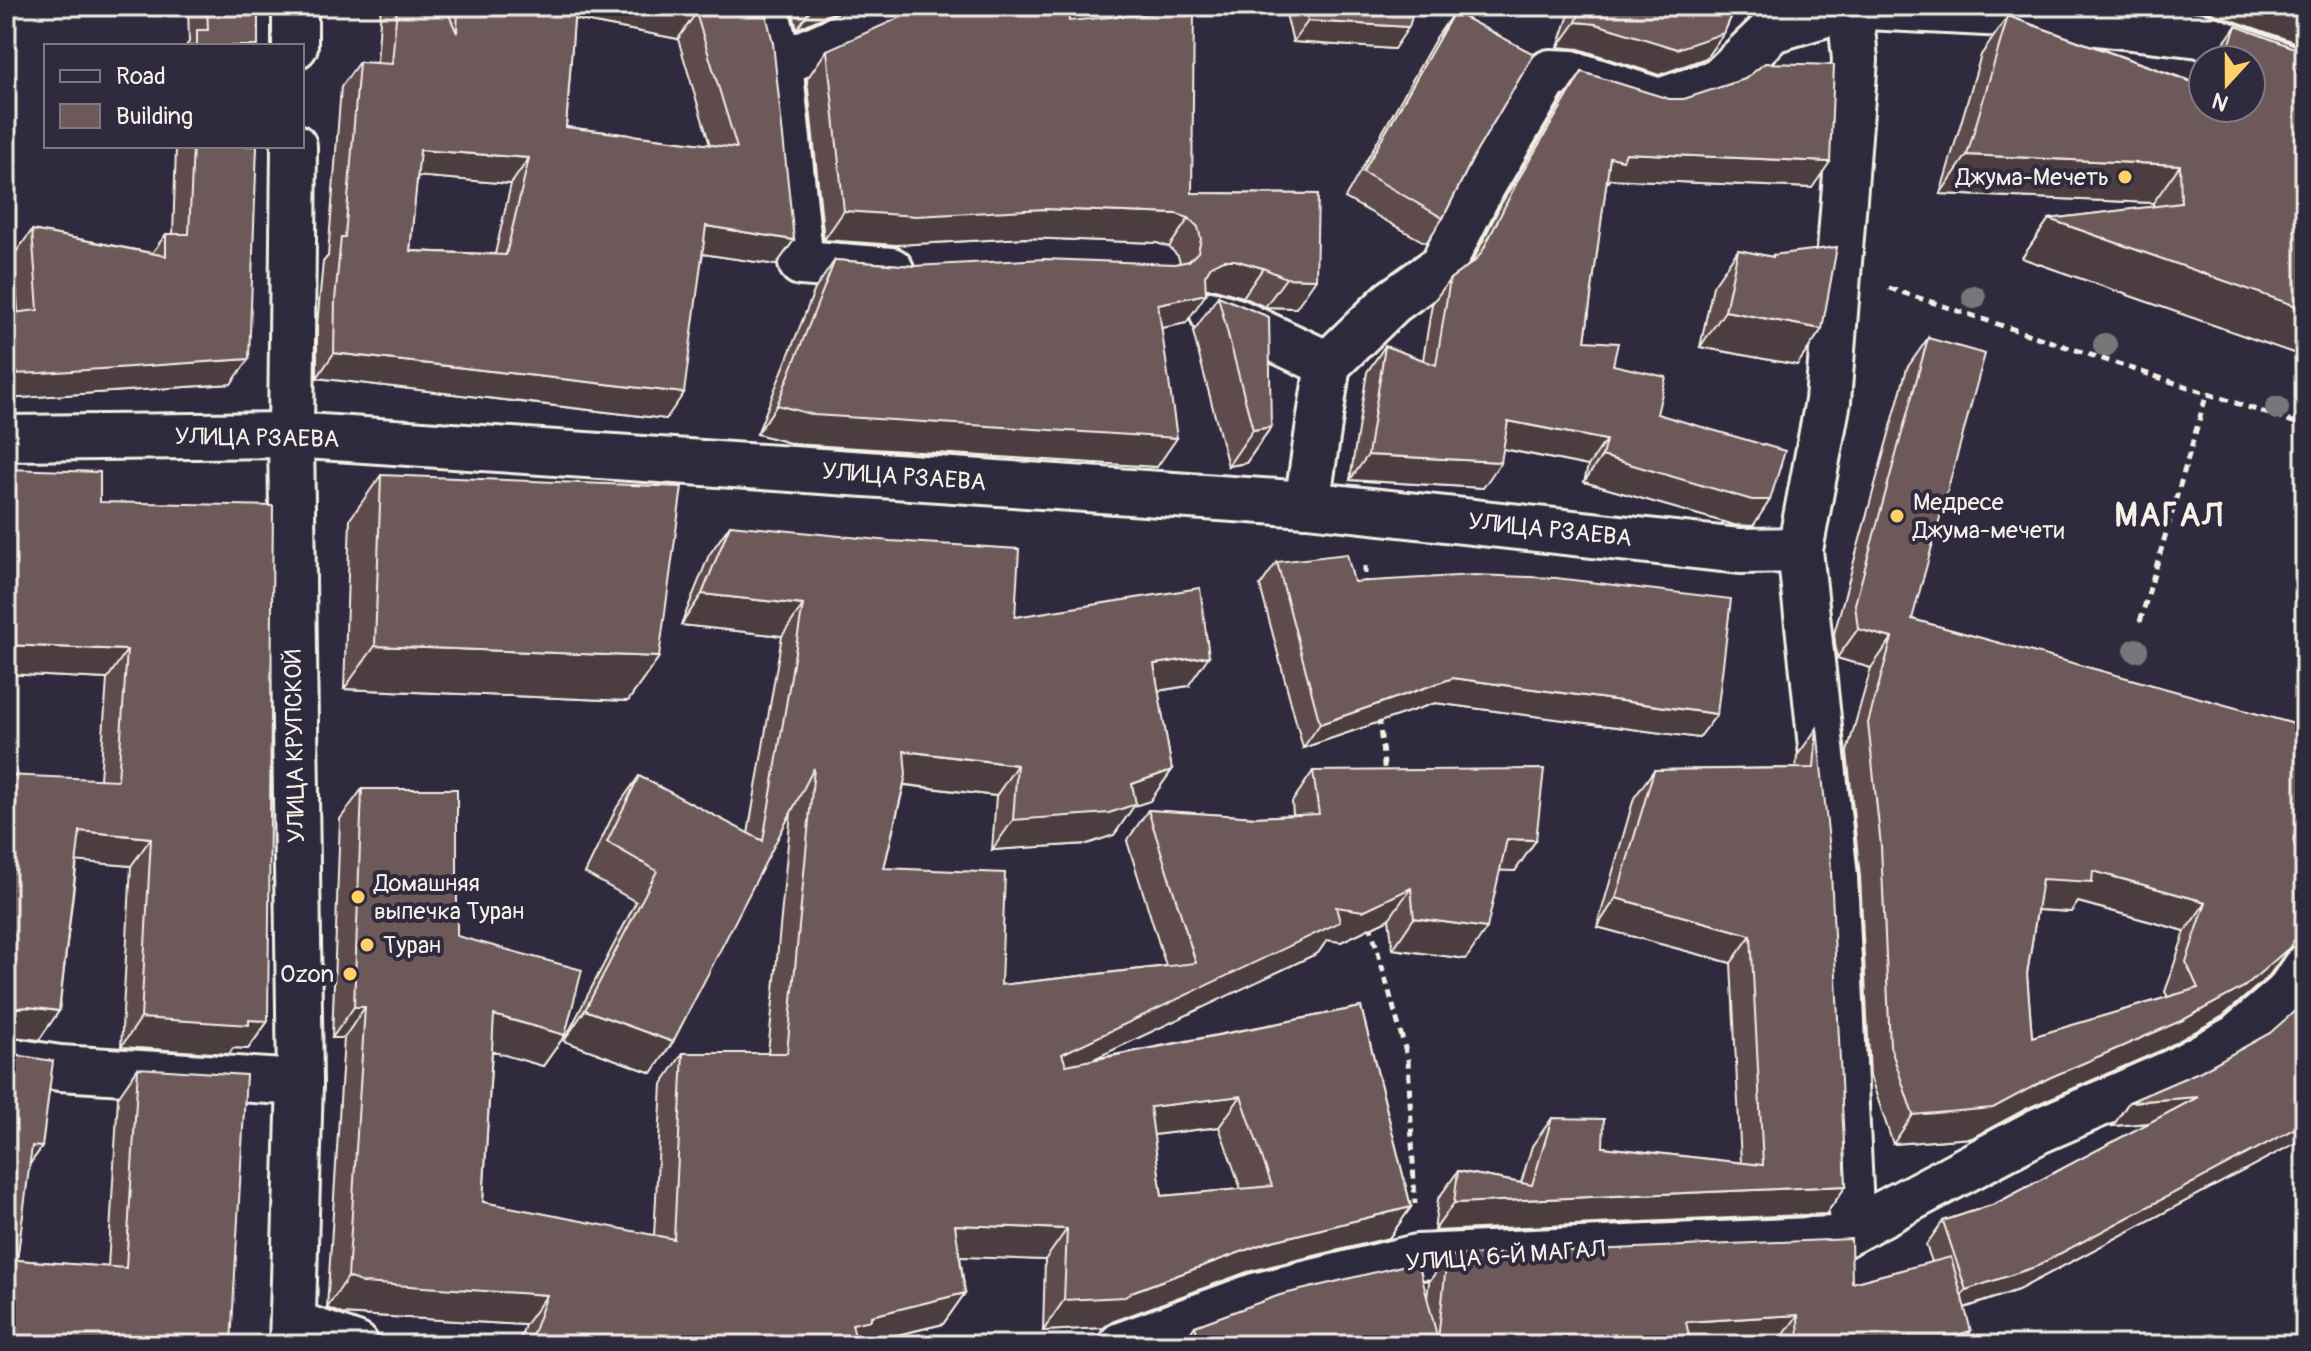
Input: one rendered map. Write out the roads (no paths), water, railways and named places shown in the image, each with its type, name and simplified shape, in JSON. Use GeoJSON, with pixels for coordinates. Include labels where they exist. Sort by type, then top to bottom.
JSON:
{"type":"FeatureCollection","features":[{"type":"Feature","properties":{"kind":"street"},"geometry":{"type":"LineString","coordinates":[[295,6],[295,44]]}},
{"type":"Feature","properties":{"kind":"street"},"geometry":{"type":"LineString","coordinates":[[765,6],[780,64],[801,263],[896,270],[924,268]]}},
{"type":"Feature","properties":{"kind":"street"},"geometry":{"type":"LineString","coordinates":[[780,64],[909,6]]}},
{"type":"Feature","properties":{"kind":"street"},"geometry":{"type":"LineString","coordinates":[[1307,504],[1328,364],[1392,302],[1442,266],[1479,192],[1550,72],[1571,73],[1659,101],[1719,81],[1772,30],[1849,6],[2026,15],[2200,35],[2304,68]]}},
{"type":"Feature","properties":{"kind":"street"},"geometry":{"type":"LineString","coordinates":[[1849,6],[1855,60],[1828,401],[1800,550],[1835,877],[1852,1230]]}},
{"type":"Feature","properties":{"kind":"street","name":"УЛИЦА КРУПСКОЙ"},"geometry":{"type":"LineString","coordinates":[[292,1334],[300,1083],[291,435],[294,148]]}},
{"type":"Feature","properties":{"kind":"street"},"geometry":{"type":"LineString","coordinates":[[1208,313],[1236,321],[1328,364]]}},
{"type":"Feature","properties":{"kind":"street","name":"УЛИЦА РЗАЕВА"},"geometry":{"type":"LineString","coordinates":[[6,438],[291,435],[1307,504],[1740,551],[1800,550]]}},
{"type":"Feature","properties":{"kind":"street","name":"УЛИЦА 6-Й МАГАЛ"},"geometry":{"type":"LineString","coordinates":[[1121,1345],[1255,1296],[1417,1257],[1835,1239],[2038,1131],[2173,1072],[2237,1037],[2287,994],[2305,967]]}},
{"type":"Feature","properties":{"kind":"street"},"geometry":{"type":"LineString","coordinates":[[6,1060],[60,1068],[300,1083]]}},
{"type":"Feature","properties":{"kind":"street"},"geometry":{"type":"LineString","coordinates":[[292,1334],[356,1345]]}},
{"type":"Feature","properties":{"kind":"place","name":"Джума-Мечеть"},"geometry":{"type":"Point","coordinates":[2125,177]}},
{"type":"Feature","properties":{"kind":"place","name":"Медресе Джума-мечети"},"geometry":{"type":"Point","coordinates":[1897,516]}},
{"type":"Feature","properties":{"kind":"place","name":"Домашняя выпечка Туран"},"geometry":{"type":"Point","coordinates":[358,897]}},
{"type":"Feature","properties":{"kind":"place","name":"Туран"},"geometry":{"type":"Point","coordinates":[367,945]}},
{"type":"Feature","properties":{"kind":"place","name":"Ozon"},"geometry":{"type":"Point","coordinates":[350,974]}},
{"type":"Feature","properties":{"kind":"district","name":"МАГАЛ"},"geometry":{"type":"Point","coordinates":[2169,516]}}]}
